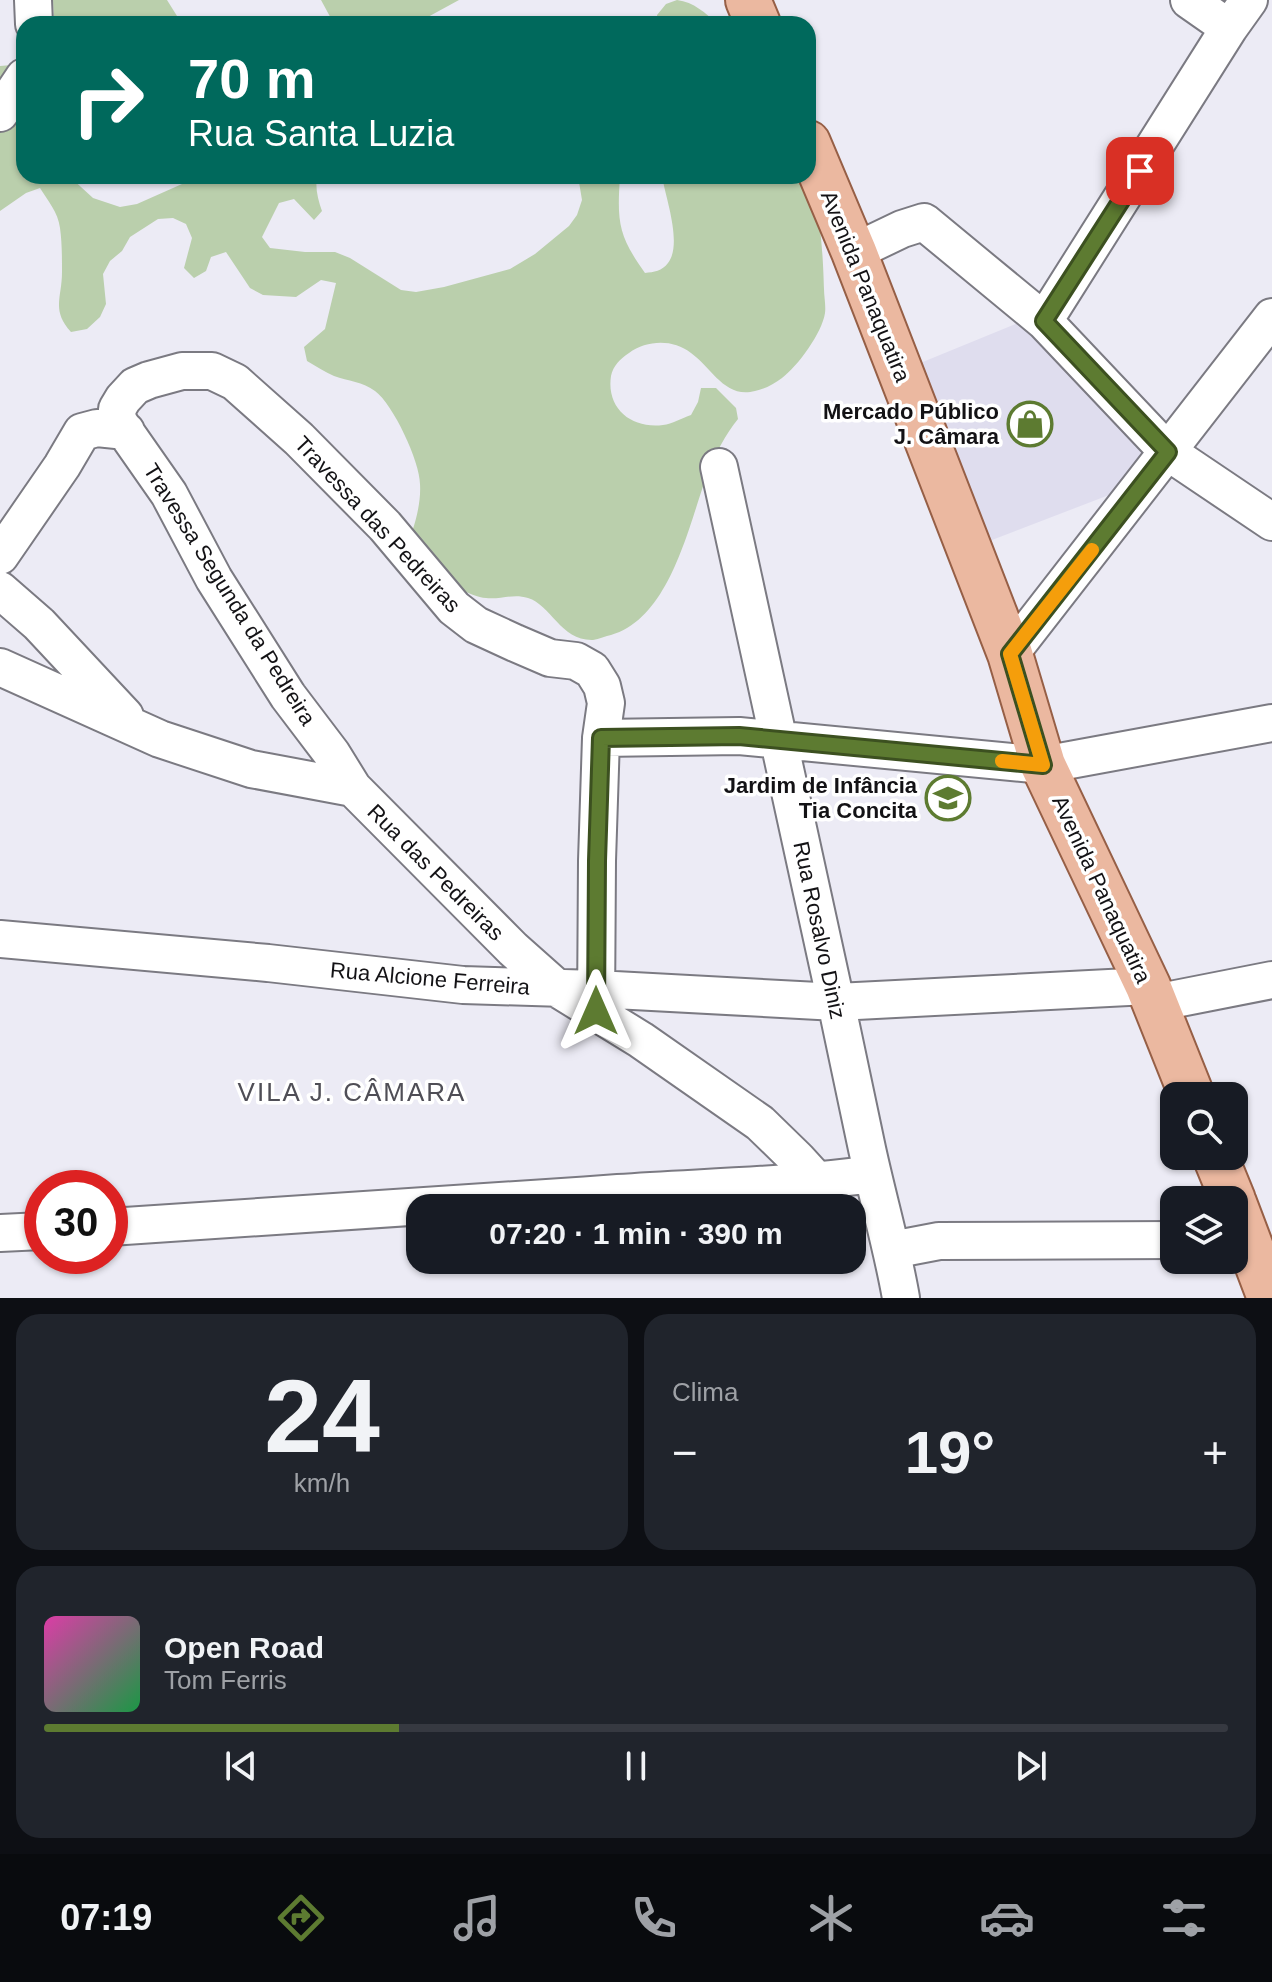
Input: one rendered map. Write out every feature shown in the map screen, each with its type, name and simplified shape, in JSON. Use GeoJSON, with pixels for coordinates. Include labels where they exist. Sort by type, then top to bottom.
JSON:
{"type":"FeatureCollection","features":[{"type":"Feature","properties":{"kind":"main road","name":"Avenida Panaquatira"},"geometry":{"type":"LineString","coordinates":[[816,162],[1010,654],[1043,765],[1152,995],[1186,1082]]}},
{"type":"Feature","properties":{"kind":"main road"},"geometry":{"type":"LineString","coordinates":[[1248,1235],[1270,1298]]}},
{"type":"Feature","properties":{"kind":"street"},"geometry":{"type":"LineString","coordinates":[[1044,321],[1239,14],[1189,0]]}},
{"type":"Feature","properties":{"kind":"street"},"geometry":{"type":"LineString","coordinates":[[0,113],[16,89]]}},
{"type":"Feature","properties":{"kind":"street"},"geometry":{"type":"LineString","coordinates":[[854,252],[924,222],[1044,321],[1168,452],[1272,522]]}},
{"type":"Feature","properties":{"kind":"street"},"geometry":{"type":"LineString","coordinates":[[1010,654],[1272,317]]}},
{"type":"Feature","properties":{"kind":"street","name":"Travessa das Pedreiras"},"geometry":{"type":"LineString","coordinates":[[124,415],[135,386],[149,380],[182,371],[212,371],[235,382],[299,439],[385,526],[454,608],[476,625],[515,643],[550,658],[576,661],[592,670],[602,686],[606,703],[601,738],[596,1000]]}},
{"type":"Feature","properties":{"kind":"street"},"geometry":{"type":"LineString","coordinates":[[0,556],[82,432],[124,415]]}},
{"type":"Feature","properties":{"kind":"street","name":"Travessa Segunda da Pedreira"},"geometry":{"type":"LineString","coordinates":[[124,415],[214,579],[288,696],[332,754],[353,788]]}},
{"type":"Feature","properties":{"kind":"street","name":"Rua Rosalvo Diniz"},"geometry":{"type":"LineString","coordinates":[[719,467],[901,1298]]}},
{"type":"Feature","properties":{"kind":"street"},"geometry":{"type":"LineString","coordinates":[[0,590],[39,624],[137,728]]}},
{"type":"Feature","properties":{"kind":"street","name":"Rua das Pedreiras"},"geometry":{"type":"LineString","coordinates":[[0,667],[160,739],[251,769],[353,788],[513,949],[558,989]]}},
{"type":"Feature","properties":{"kind":"street"},"geometry":{"type":"LineString","coordinates":[[601,738],[739,736],[1043,765],[1272,723]]}},
{"type":"Feature","properties":{"kind":"street","name":"Rua Alcione Ferreira"},"geometry":{"type":"LineString","coordinates":[[0,939],[268,963],[463,985],[558,989],[596,1000],[837,1002],[1152,995],[1272,980]]}},
{"type":"Feature","properties":{"kind":"street"},"geometry":{"type":"LineString","coordinates":[[596,1000],[641,1040],[760,1123],[818,1182]]}},
{"type":"Feature","properties":{"kind":"street"},"geometry":{"type":"LineString","coordinates":[[128,1226],[699,1187],[818,1182],[872,1174]]}},
{"type":"Feature","properties":{"kind":"street"},"geometry":{"type":"LineString","coordinates":[[0,1233],[24,1232]]}},
{"type":"Feature","properties":{"kind":"street"},"geometry":{"type":"LineString","coordinates":[[892,1250],[939,1241],[1160,1240]]}},
{"type":"Feature","properties":{"kind":"shaded area","name":"Mercado Público J. Câmara"},"geometry":{"type":"Polygon","coordinates":[[[1023,321],[1148,453],[1135,485],[979,545],[913,366],[1023,321]]]}},
{"type":"Feature","properties":{"kind":"green space"},"geometry":{"type":"Polygon","coordinates":[[[53,0],[167,0],[177,16],[54,16],[53,0]]]}},
{"type":"Feature","properties":{"kind":"green space"},"geometry":{"type":"Polygon","coordinates":[[[321,0],[459,0],[430,16],[330,16],[321,0]]]}},
{"type":"Feature","properties":{"kind":"green space"},"geometry":{"type":"Polygon","coordinates":[[[683,1],[709,16],[657,16],[666,4],[683,1]]]}},
{"type":"Feature","properties":{"kind":"green space"},"geometry":{"type":"Polygon","coordinates":[[[16,65],[16,184],[78,184],[93,198],[120,207],[137,204],[182,184],[316,184],[322,211],[314,220],[294,199],[279,203],[262,237],[270,248],[335,252],[401,290],[416,292],[444,287],[510,269],[535,254],[569,226],[582,200],[579,184],[620,184],[621,228],[645,273],[663,268],[674,246],[664,184],[810,184],[820,230],[825,307],[823,321],[802,357],[788,373],[773,384],[755,391],[735,391],[691,353],[668,343],[636,349],[617,363],[611,376],[613,398],[617,407],[632,420],[641,424],[663,425],[691,415],[701,388],[716,388],[736,408],[738,419],[711,465],[675,566],[649,610],[632,625],[611,635],[593,640],[582,639],[564,629],[528,598],[473,595],[450,583],[429,566],[412,532],[419,502],[419,474],[411,448],[390,408],[370,388],[334,376],[307,361],[304,347],[325,329],[336,283],[321,280],[296,297],[263,295],[250,288],[226,252],[211,257],[206,271],[194,278],[184,268],[192,238],[186,224],[173,218],[158,219],[130,237],[122,251],[110,261],[103,274],[106,304],[100,317],[87,329],[71,332],[59,310],[61,239],[59,222],[52,207],[40,188],[26,193],[0,211],[0,66],[16,65]]]}},
{"type":"Feature","properties":{"kind":"slow traffic"},"geometry":{"type":"LineString","coordinates":[[1002,761],[1043,765],[1010,654],[1092,550]]}},
{"type":"Feature","properties":{"kind":"place","name":"Mercado Público J. Câmara"},"geometry":{"type":"Point","coordinates":[1030,424]}},
{"type":"Feature","properties":{"kind":"place","name":"Jardim de Infância Tia Concita"},"geometry":{"type":"Point","coordinates":[948,798]}},
{"type":"Feature","properties":{"kind":"district","name":"VILA J. CÂMARA"},"geometry":{"type":"Point","coordinates":[352,1092]}},
{"type":"Feature","properties":{"kind":"route"},"geometry":{"type":"LineString","coordinates":[[596,1011],[601,738],[739,736],[1043,765],[1010,654],[1168,452],[1044,321],[1140,171]]}}]}
